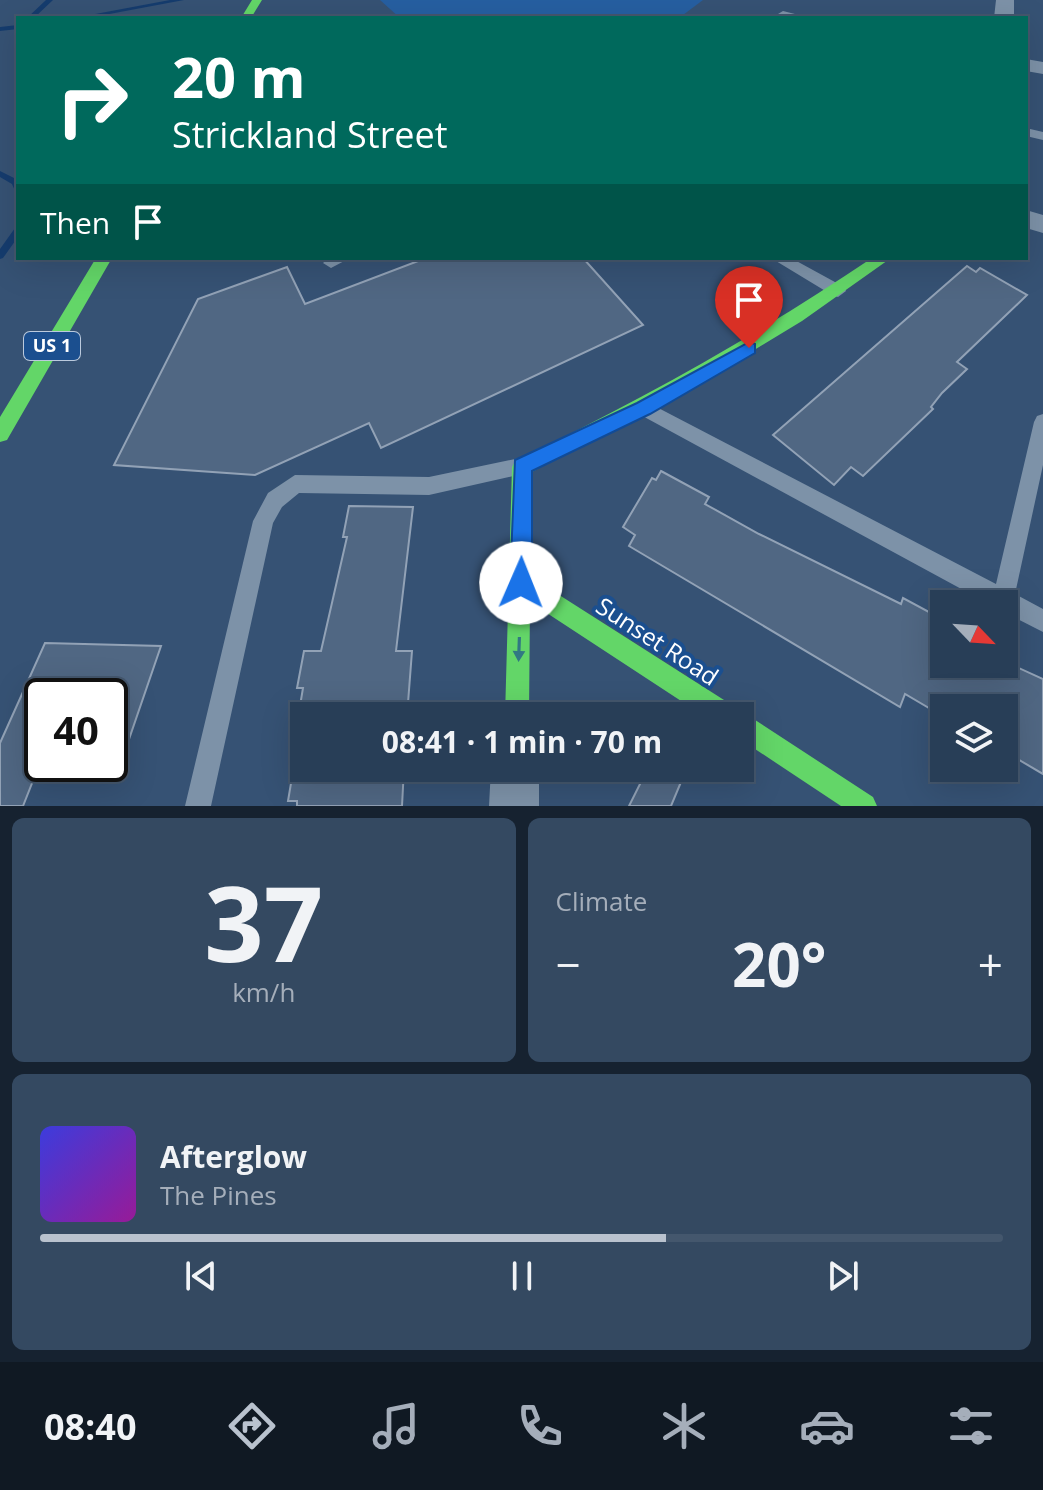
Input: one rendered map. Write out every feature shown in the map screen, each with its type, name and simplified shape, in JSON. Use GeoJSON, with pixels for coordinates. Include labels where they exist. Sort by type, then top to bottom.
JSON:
{"type":"FeatureCollection","features":[{"type":"Feature","properties":{"kind":"street","name":"US 1"},"geometry":{"type":"LineString","coordinates":[[0,434],[103,260]]}},
{"type":"Feature","properties":{"kind":"street"},"geometry":{"type":"LineString","coordinates":[[517,702],[522,467],[643,408],[776,333],[880,260]]}},
{"type":"Feature","properties":{"kind":"street","name":"Sunset Road"},"geometry":{"type":"LineString","coordinates":[[521,583],[704,702]]}},
{"type":"Feature","properties":{"kind":"street"},"geometry":{"type":"LineString","coordinates":[[754,734],[864,806]]}},
{"type":"Feature","properties":{"kind":"street"},"geometry":{"type":"LineString","coordinates":[[514,806],[515,782]]}},
{"type":"Feature","properties":{"kind":"lane"},"geometry":{"type":"LineString","coordinates":[[783,260],[838,291]]}},
{"type":"Feature","properties":{"kind":"lane"},"geometry":{"type":"LineString","coordinates":[[643,408],[984,590]]}},
{"type":"Feature","properties":{"kind":"lane"},"geometry":{"type":"LineString","coordinates":[[1005,590],[1043,422]]}},
{"type":"Feature","properties":{"kind":"lane"},"geometry":{"type":"LineString","coordinates":[[198,806],[263,521],[275,500],[295,484],[429,486],[522,467]]}},
{"type":"Feature","properties":{"kind":"lane"},"geometry":{"type":"LineString","coordinates":[[1018,608],[1043,621]]}},
{"type":"Feature","properties":{"kind":"shaded area"},"geometry":{"type":"Polygon","coordinates":[[[380,0],[703,0],[682,16],[398,16],[380,0]]]}},
{"type":"Feature","properties":{"kind":"building"},"geometry":{"type":"Polygon","coordinates":[[[421,260],[585,260],[643,325],[381,448],[369,423],[255,475],[114,465],[198,299],[287,267],[305,304],[421,260]]]}},
{"type":"Feature","properties":{"kind":"building"},"geometry":{"type":"Polygon","coordinates":[[[967,266],[976,272],[980,268],[1027,295],[957,362],[967,369],[942,393],[931,407],[933,409],[863,476],[851,467],[834,485],[773,435],[967,266]]]}},
{"type":"Feature","properties":{"kind":"building"},"geometry":{"type":"Polygon","coordinates":[[[661,471],[709,497],[705,504],[759,534],[901,604],[903,598],[930,613],[930,678],[1018,678],[1018,668],[1043,679],[1043,774],[1018,759],[1018,694],[930,694],[929,708],[905,694],[900,707],[629,546],[635,535],[623,527],[652,478],[656,480],[661,471]]]}},
{"type":"Feature","properties":{"kind":"building"},"geometry":{"type":"Polygon","coordinates":[[[349,506],[413,507],[396,651],[412,651],[408,702],[301,702],[303,688],[297,688],[304,651],[321,651],[347,537],[343,537],[349,506]]]}},
{"type":"Feature","properties":{"kind":"building"},"geometry":{"type":"Polygon","coordinates":[[[45,643],[161,646],[128,742],[128,678],[29,678],[45,643]]]}},
{"type":"Feature","properties":{"kind":"building"},"geometry":{"type":"Polygon","coordinates":[[[24,690],[24,782],[32,782],[23,806],[0,806],[0,743],[24,690]]]}},
{"type":"Feature","properties":{"kind":"building"},"geometry":{"type":"Polygon","coordinates":[[[291,782],[403,782],[402,806],[297,806],[297,801],[288,801],[291,782]]]}},
{"type":"Feature","properties":{"kind":"building"},"geometry":{"type":"Polygon","coordinates":[[[641,782],[681,782],[671,806],[629,806],[641,782]]]}},
{"type":"Feature","properties":{"kind":"waterway"},"geometry":{"type":"LineString","coordinates":[[32,16],[50,0]]}},
{"type":"Feature","properties":{"kind":"waterway"},"geometry":{"type":"LineString","coordinates":[[89,16],[181,0]]}},
{"type":"Feature","properties":{"kind":"waterway"},"geometry":{"type":"LineString","coordinates":[[0,29],[16,27]]}},
{"type":"Feature","properties":{"kind":"waterway"},"geometry":{"type":"LineString","coordinates":[[0,174],[16,184]]}},
{"type":"Feature","properties":{"kind":"waterway"},"geometry":{"type":"LineString","coordinates":[[0,256],[16,233]]}},
{"type":"Feature","properties":{"kind":"traffic: fast"},"geometry":{"type":"LineString","coordinates":[[247,16],[257,0]]}},
{"type":"Feature","properties":{"kind":"traffic: fast"},"geometry":{"type":"LineString","coordinates":[[0,434],[103,260]]}},
{"type":"Feature","properties":{"kind":"traffic: fast"},"geometry":{"type":"LineString","coordinates":[[517,702],[522,467],[707,370],[880,260]]}},
{"type":"Feature","properties":{"kind":"traffic: fast"},"geometry":{"type":"LineString","coordinates":[[521,583],[704,702]]}},
{"type":"Feature","properties":{"kind":"traffic: fast"},"geometry":{"type":"LineString","coordinates":[[754,734],[864,806]]}},
{"type":"Feature","properties":{"kind":"route"},"geometry":{"type":"LineString","coordinates":[[521,583],[522,467],[643,408],[749,348]]}}]}
